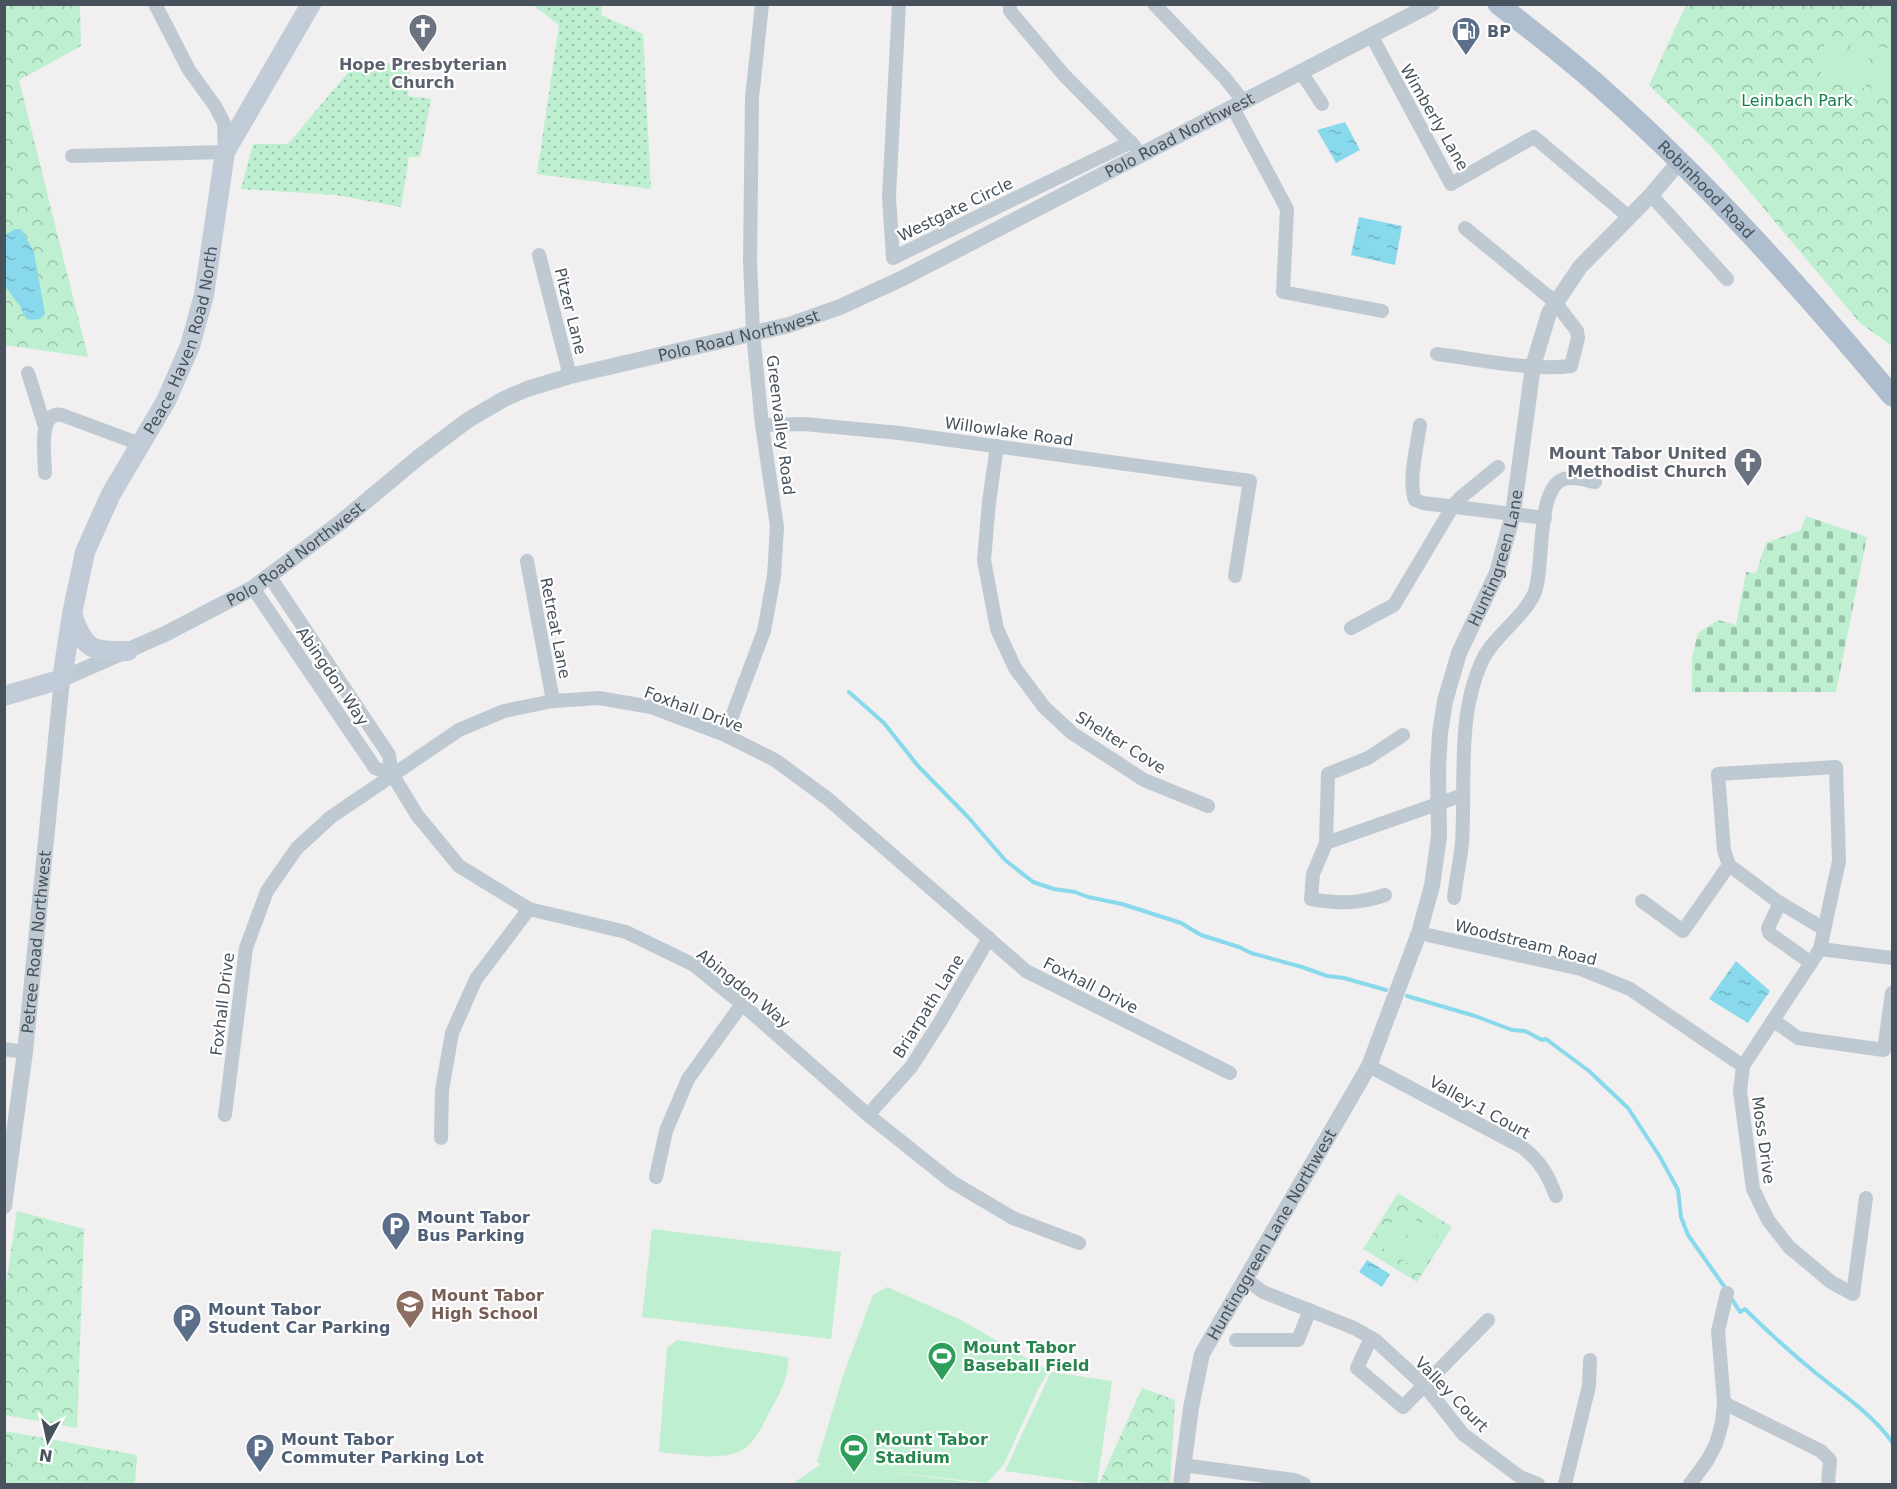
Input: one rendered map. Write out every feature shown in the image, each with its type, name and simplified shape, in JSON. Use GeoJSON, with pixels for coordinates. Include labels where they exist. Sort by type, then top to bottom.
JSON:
{"type":"FeatureCollection","features":[{"type":"Feature","properties":{"kind":"main road","name":"Peace Haven Road North"},"geometry":{"type":"LineString","coordinates":[[62,679],[85,552],[111,494],[166,401],[190,346],[204,295],[225,152],[311,4]]}},
{"type":"Feature","properties":{"kind":"main road","name":"Robinhood Road"},"geometry":{"type":"LineString","coordinates":[[1498,4],[1607,92],[1680,161],[1889,384]]}},
{"type":"Feature","properties":{"kind":"main road"},"geometry":{"type":"LineString","coordinates":[[72,615],[83,640],[91,647],[102,651],[128,651]]}},
{"type":"Feature","properties":{"kind":"main road"},"geometry":{"type":"LineString","coordinates":[[4,696],[62,679]]}},
{"type":"Feature","properties":{"kind":"street"},"geometry":{"type":"LineString","coordinates":[[72,156],[225,152],[224,123],[189,70],[155,4]]}},
{"type":"Feature","properties":{"kind":"street","name":"Greenvalley Road"},"geometry":{"type":"LineString","coordinates":[[725,735],[764,632],[774,576],[777,526],[762,425],[753,333],[750,260],[752,98],[762,4]]}},
{"type":"Feature","properties":{"kind":"street","name":"Westgate Circle"},"geometry":{"type":"LineString","coordinates":[[899,4],[889,197],[893,258],[1131,142]]}},
{"type":"Feature","properties":{"kind":"street"},"geometry":{"type":"LineString","coordinates":[[1010,4],[1010,11],[1064,75],[1142,155]]}},
{"type":"Feature","properties":{"kind":"street"},"geometry":{"type":"LineString","coordinates":[[1154,4],[1224,77],[1287,209],[1283,292],[1382,312]]}},
{"type":"Feature","properties":{"kind":"street","name":"Polo Road Northwest"},"geometry":{"type":"LineString","coordinates":[[62,679],[217,609],[254,588],[468,420],[519,392],[570,376],[789,325],[828,312],[903,278],[1432,4]]}},
{"type":"Feature","properties":{"kind":"street","name":"Wimberly Lane"},"geometry":{"type":"LineString","coordinates":[[1371,35],[1451,184],[1534,137],[1629,217]]}},
{"type":"Feature","properties":{"kind":"street"},"geometry":{"type":"LineString","coordinates":[[1301,72],[1322,104]]}},
{"type":"Feature","properties":{"kind":"street","name":"Huntingreen Lane"},"geometry":{"type":"LineString","coordinates":[[1396,994],[1419,933],[1432,886],[1439,836],[1438,768],[1445,701],[1459,653],[1497,573],[1513,514],[1533,366],[1549,313],[1580,267],[1651,195],[1680,161]]}},
{"type":"Feature","properties":{"kind":"street"},"geometry":{"type":"LineString","coordinates":[[1651,195],[1726,279]]}},
{"type":"Feature","properties":{"kind":"street"},"geometry":{"type":"LineString","coordinates":[[1437,354],[1533,366],[1571,366],[1578,338],[1577,331],[1555,302],[1465,228]]}},
{"type":"Feature","properties":{"kind":"street","name":"Pitzer Lane"},"geometry":{"type":"LineString","coordinates":[[539,255],[570,376]]}},
{"type":"Feature","properties":{"kind":"street"},"geometry":{"type":"LineString","coordinates":[[893,258],[903,278]]}},
{"type":"Feature","properties":{"kind":"street"},"geometry":{"type":"LineString","coordinates":[[28,373],[45,427]]}},
{"type":"Feature","properties":{"kind":"street"},"geometry":{"type":"LineString","coordinates":[[45,473],[45,427],[47,419],[57,414],[140,444]]}},
{"type":"Feature","properties":{"kind":"street","name":"Willowlake Road"},"geometry":{"type":"LineString","coordinates":[[762,425],[804,424],[899,433],[1250,481],[1235,576]]}},
{"type":"Feature","properties":{"kind":"street"},"geometry":{"type":"LineString","coordinates":[[1420,425],[1412,482],[1412,494],[1415,500],[1545,518]]}},
{"type":"Feature","properties":{"kind":"street","name":"Shelter Cove"},"geometry":{"type":"LineString","coordinates":[[997,446],[988,502],[984,560],[997,629],[1015,668],[1044,707],[1072,733],[1144,780],[1208,806]]}},
{"type":"Feature","properties":{"kind":"street"},"geometry":{"type":"LineString","coordinates":[[1351,628],[1394,605],[1453,506],[1498,467]]}},
{"type":"Feature","properties":{"kind":"street"},"geometry":{"type":"LineString","coordinates":[[1454,898],[1461,844],[1464,742],[1475,683],[1484,657],[1535,593],[1549,494],[1554,485],[1562,480],[1573,478],[1595,482]]}},
{"type":"Feature","properties":{"kind":"street","name":"Retreat Lane"},"geometry":{"type":"LineString","coordinates":[[526,561],[553,701]]}},
{"type":"Feature","properties":{"kind":"street","name":"Abingdon Way"},"geometry":{"type":"LineString","coordinates":[[270,577],[389,755],[392,774],[417,815],[459,866],[529,909],[626,932],[694,965],[742,1004],[868,1115],[962,1188],[1013,1218],[1078,1243]]}},
{"type":"Feature","properties":{"kind":"street","name":"Abingdon Way"},"geometry":{"type":"LineString","coordinates":[[254,588],[375,768],[392,774]]}},
{"type":"Feature","properties":{"kind":"street","name":"Petree Road Northwest"},"geometry":{"type":"LineString","coordinates":[[4,1206],[25,1052],[62,679]]}},
{"type":"Feature","properties":{"kind":"street","name":"Foxhall Drive"},"geometry":{"type":"LineString","coordinates":[[225,1115],[246,948],[267,891],[297,848],[331,817],[459,730],[504,711],[553,701],[599,698],[651,707],[725,735],[775,760],[828,799],[1026,971],[1230,1073]]}},
{"type":"Feature","properties":{"kind":"street"},"geometry":{"type":"LineString","coordinates":[[1385,895],[1365,902],[1334,903],[1311,899],[1313,874],[1326,843],[1328,774],[1368,758],[1402,735]]}},
{"type":"Feature","properties":{"kind":"street"},"geometry":{"type":"LineString","coordinates":[[1743,1066],[1820,949],[1839,861],[1836,767],[1718,774],[1724,849],[1729,865],[1780,903],[1824,929]]}},
{"type":"Feature","properties":{"kind":"street"},"geometry":{"type":"LineString","coordinates":[[1326,843],[1462,795]]}},
{"type":"Feature","properties":{"kind":"street"},"geometry":{"type":"LineString","coordinates":[[1642,901],[1683,931],[1729,865]]}},
{"type":"Feature","properties":{"kind":"street"},"geometry":{"type":"LineString","coordinates":[[1780,903],[1768,928],[1769,933],[1811,963]]}},
{"type":"Feature","properties":{"kind":"street"},"geometry":{"type":"LineString","coordinates":[[441,1138],[442,1090],[452,1033],[476,979],[529,909]]}},
{"type":"Feature","properties":{"kind":"street","name":"Woodstream Road"},"geometry":{"type":"LineString","coordinates":[[1419,933],[1581,969],[1630,989],[1743,1066]]}},
{"type":"Feature","properties":{"kind":"street","name":"Briarpath Lane"},"geometry":{"type":"LineString","coordinates":[[868,1115],[911,1067],[940,1022],[988,938]]}},
{"type":"Feature","properties":{"kind":"street"},"geometry":{"type":"LineString","coordinates":[[1820,949],[1893,958]]}},
{"type":"Feature","properties":{"kind":"street"},"geometry":{"type":"LineString","coordinates":[[1773,1020],[1798,1038],[1884,1050],[1893,993]]}},
{"type":"Feature","properties":{"kind":"street","name":"Huntinggreen Lane Northwest"},"geometry":{"type":"LineString","coordinates":[[1181,1485],[1191,1408],[1202,1354],[1247,1280],[1369,1066],[1396,994]]}},
{"type":"Feature","properties":{"kind":"street"},"geometry":{"type":"LineString","coordinates":[[656,1177],[666,1131],[688,1079],[742,1004]]}},
{"type":"Feature","properties":{"kind":"street"},"geometry":{"type":"LineString","coordinates":[[4,1050],[25,1052]]}},
{"type":"Feature","properties":{"kind":"street","name":"Valley-1 Court"},"geometry":{"type":"LineString","coordinates":[[1369,1066],[1522,1147],[1536,1158],[1546,1171],[1556,1196]]}},
{"type":"Feature","properties":{"kind":"street","name":"Moss Drive"},"geometry":{"type":"LineString","coordinates":[[1743,1066],[1740,1091],[1753,1189],[1768,1220],[1789,1247],[1831,1282],[1853,1294],[1866,1198]]}},
{"type":"Feature","properties":{"kind":"street","name":"Valley Court"},"geometry":{"type":"LineString","coordinates":[[1247,1280],[1263,1292],[1354,1328],[1371,1338],[1425,1386],[1463,1434],[1518,1481],[1538,1485]]}},
{"type":"Feature","properties":{"kind":"street"},"geometry":{"type":"LineString","coordinates":[[1690,1485],[1716,1444],[1722,1423],[1724,1403],[1718,1331],[1727,1293]]}},
{"type":"Feature","properties":{"kind":"street"},"geometry":{"type":"LineString","coordinates":[[1236,1340],[1298,1340],[1310,1310]]}},
{"type":"Feature","properties":{"kind":"street"},"geometry":{"type":"LineString","coordinates":[[1371,1338],[1357,1368],[1403,1407],[1488,1320]]}},
{"type":"Feature","properties":{"kind":"street"},"geometry":{"type":"LineString","coordinates":[[1565,1485],[1589,1386],[1590,1360]]}},
{"type":"Feature","properties":{"kind":"street"},"geometry":{"type":"LineString","coordinates":[[1724,1403],[1821,1452],[1830,1460],[1828,1485]]}},
{"type":"Feature","properties":{"kind":"street"},"geometry":{"type":"LineString","coordinates":[[1183,1465],[1294,1480],[1304,1485]]}},
{"type":"Feature","properties":{"kind":"green space"},"geometry":{"type":"Polygon","coordinates":[[[5,5],[80,5],[81,46],[19,80],[88,357],[5,345],[5,5]]]}},
{"type":"Feature","properties":{"kind":"green space"},"geometry":{"type":"Polygon","coordinates":[[[533,5],[602,5],[601,15],[643,34],[651,189],[537,174],[559,25],[533,5]]]}},
{"type":"Feature","properties":{"kind":"green space","name":"Leinbach Park"},"geometry":{"type":"Polygon","coordinates":[[[1686,5],[1892,5],[1892,346],[1860,323],[1713,148],[1649,85],[1686,5]]]}},
{"type":"Feature","properties":{"kind":"green space"},"geometry":{"type":"Polygon","coordinates":[[[1825,40],[1845,42],[1840,84],[1820,82],[1825,40]]]}},
{"type":"Feature","properties":{"kind":"green space"},"geometry":{"type":"Polygon","coordinates":[[[1851,43],[1871,46],[1866,88],[1846,85],[1851,43]]]}},
{"type":"Feature","properties":{"kind":"green space"},"geometry":{"type":"Polygon","coordinates":[[[1877,46],[1892,49],[1891,91],[1871,89],[1877,46]]]}},
{"type":"Feature","properties":{"kind":"green space"},"geometry":{"type":"Polygon","coordinates":[[[360,58],[410,68],[408,96],[431,99],[420,157],[409,157],[401,207],[336,195],[241,189],[253,144],[288,144],[360,58]]]}},
{"type":"Feature","properties":{"kind":"green space"},"geometry":{"type":"Polygon","coordinates":[[[1806,516],[1867,537],[1836,692],[1692,692],[1692,658],[1698,633],[1718,620],[1736,625],[1746,572],[1756,573],[1766,543],[1801,530],[1806,516]]]}},
{"type":"Feature","properties":{"kind":"green space"},"geometry":{"type":"Polygon","coordinates":[[[1398,1193],[1452,1227],[1417,1282],[1363,1249],[1398,1193]]]}},
{"type":"Feature","properties":{"kind":"green space"},"geometry":{"type":"Polygon","coordinates":[[[1400,1208],[1417,1219],[1394,1255],[1378,1245],[1400,1208]]]}},
{"type":"Feature","properties":{"kind":"green space"},"geometry":{"type":"Polygon","coordinates":[[[17,1211],[84,1229],[77,1428],[5,1415],[5,1292],[17,1211]]]}},
{"type":"Feature","properties":{"kind":"green space"},"geometry":{"type":"Polygon","coordinates":[[[1422,1222],[1439,1233],[1417,1269],[1400,1259],[1422,1222]]]}},
{"type":"Feature","properties":{"kind":"green space"},"geometry":{"type":"Polygon","coordinates":[[[652,1229],[841,1252],[831,1339],[642,1317],[652,1229]]]}},
{"type":"Feature","properties":{"kind":"green space","name":"Mount Tabor Baseball Field"},"geometry":{"type":"Polygon","coordinates":[[[887,1287],[961,1320],[1049,1371],[1039,1387],[1004,1464],[987,1483],[873,1470],[983,1484],[792,1484],[821,1464],[817,1462],[843,1376],[873,1295],[887,1287]]]}},
{"type":"Feature","properties":{"kind":"green space"},"geometry":{"type":"Polygon","coordinates":[[[677,1340],[788,1357],[786,1378],[781,1390],[759,1432],[741,1451],[719,1456],[659,1452],[667,1348],[677,1340]]]}},
{"type":"Feature","properties":{"kind":"green space"},"geometry":{"type":"Polygon","coordinates":[[[1051,1372],[1112,1381],[1097,1484],[1005,1471],[1051,1372]]]}},
{"type":"Feature","properties":{"kind":"green space"},"geometry":{"type":"Polygon","coordinates":[[[1142,1388],[1175,1400],[1170,1484],[1099,1484],[1142,1388]]]}},
{"type":"Feature","properties":{"kind":"green space"},"geometry":{"type":"Polygon","coordinates":[[[5,1431],[137,1455],[135,1484],[5,1484],[5,1431]]]}},
{"type":"Feature","properties":{"kind":"water"},"geometry":{"type":"Polygon","coordinates":[[[1345,122],[1360,150],[1336,163],[1317,130],[1345,122]]]}},
{"type":"Feature","properties":{"kind":"water"},"geometry":{"type":"Polygon","coordinates":[[[1359,217],[1402,226],[1395,265],[1351,255],[1359,217]]]}},
{"type":"Feature","properties":{"kind":"water"},"geometry":{"type":"Polygon","coordinates":[[[15,229],[21,229],[34,252],[45,314],[40,319],[30,320],[24,316],[20,306],[5,286],[5,235],[15,229]]]}},
{"type":"Feature","properties":{"kind":"water"},"geometry":{"type":"Polygon","coordinates":[[[1736,961],[1770,991],[1748,1023],[1709,999],[1736,961]]]}},
{"type":"Feature","properties":{"kind":"water"},"geometry":{"type":"Polygon","coordinates":[[[1367,1260],[1390,1274],[1382,1287],[1359,1272],[1367,1260]]]}},
{"type":"Feature","properties":{"kind":"waterway"},"geometry":{"type":"LineString","coordinates":[[849,692],[884,723],[918,766],[968,817],[1005,860],[1033,882],[1122,904],[1181,923],[1201,935],[1251,953],[1327,976],[1344,978],[1386,990]]}},
{"type":"Feature","properties":{"kind":"waterway"},"geometry":{"type":"LineString","coordinates":[[1407,996],[1475,1016],[1512,1030],[1525,1031],[1542,1040],[1546,1039],[1589,1071],[1628,1108],[1660,1157],[1678,1190],[1681,1217],[1688,1235],[1726,1289]]}},
{"type":"Feature","properties":{"kind":"waterway"},"geometry":{"type":"LineString","coordinates":[[1730,1296],[1740,1312],[1745,1309],[1798,1359],[1867,1414],[1892,1442]]}},
{"type":"Feature","properties":{"kind":"place","name":"Hope Presbyterian Church"},"geometry":{"type":"Point","coordinates":[423,54]}},
{"type":"Feature","properties":{"kind":"place","name":"BP"},"geometry":{"type":"Point","coordinates":[1466,56]}},
{"type":"Feature","properties":{"kind":"place","name":"Mount Tabor United Methodist Church"},"geometry":{"type":"Point","coordinates":[1748,488]}},
{"type":"Feature","properties":{"kind":"place","name":"Mount Tabor Bus Parking"},"geometry":{"type":"Point","coordinates":[396,1252]}},
{"type":"Feature","properties":{"kind":"place","name":"Mount Tabor High School"},"geometry":{"type":"Point","coordinates":[410,1330]}},
{"type":"Feature","properties":{"kind":"place","name":"Mount Tabor Student Car Parking"},"geometry":{"type":"Point","coordinates":[187,1344]}},
{"type":"Feature","properties":{"kind":"place","name":"Mount Tabor Baseball Field"},"geometry":{"type":"Point","coordinates":[942,1382]}},
{"type":"Feature","properties":{"kind":"place","name":"Mount Tabor Commuter Parking Lot"},"geometry":{"type":"Point","coordinates":[260,1474]}},
{"type":"Feature","properties":{"kind":"place","name":"Mount Tabor Stadium"},"geometry":{"type":"Point","coordinates":[854,1474]}}]}
